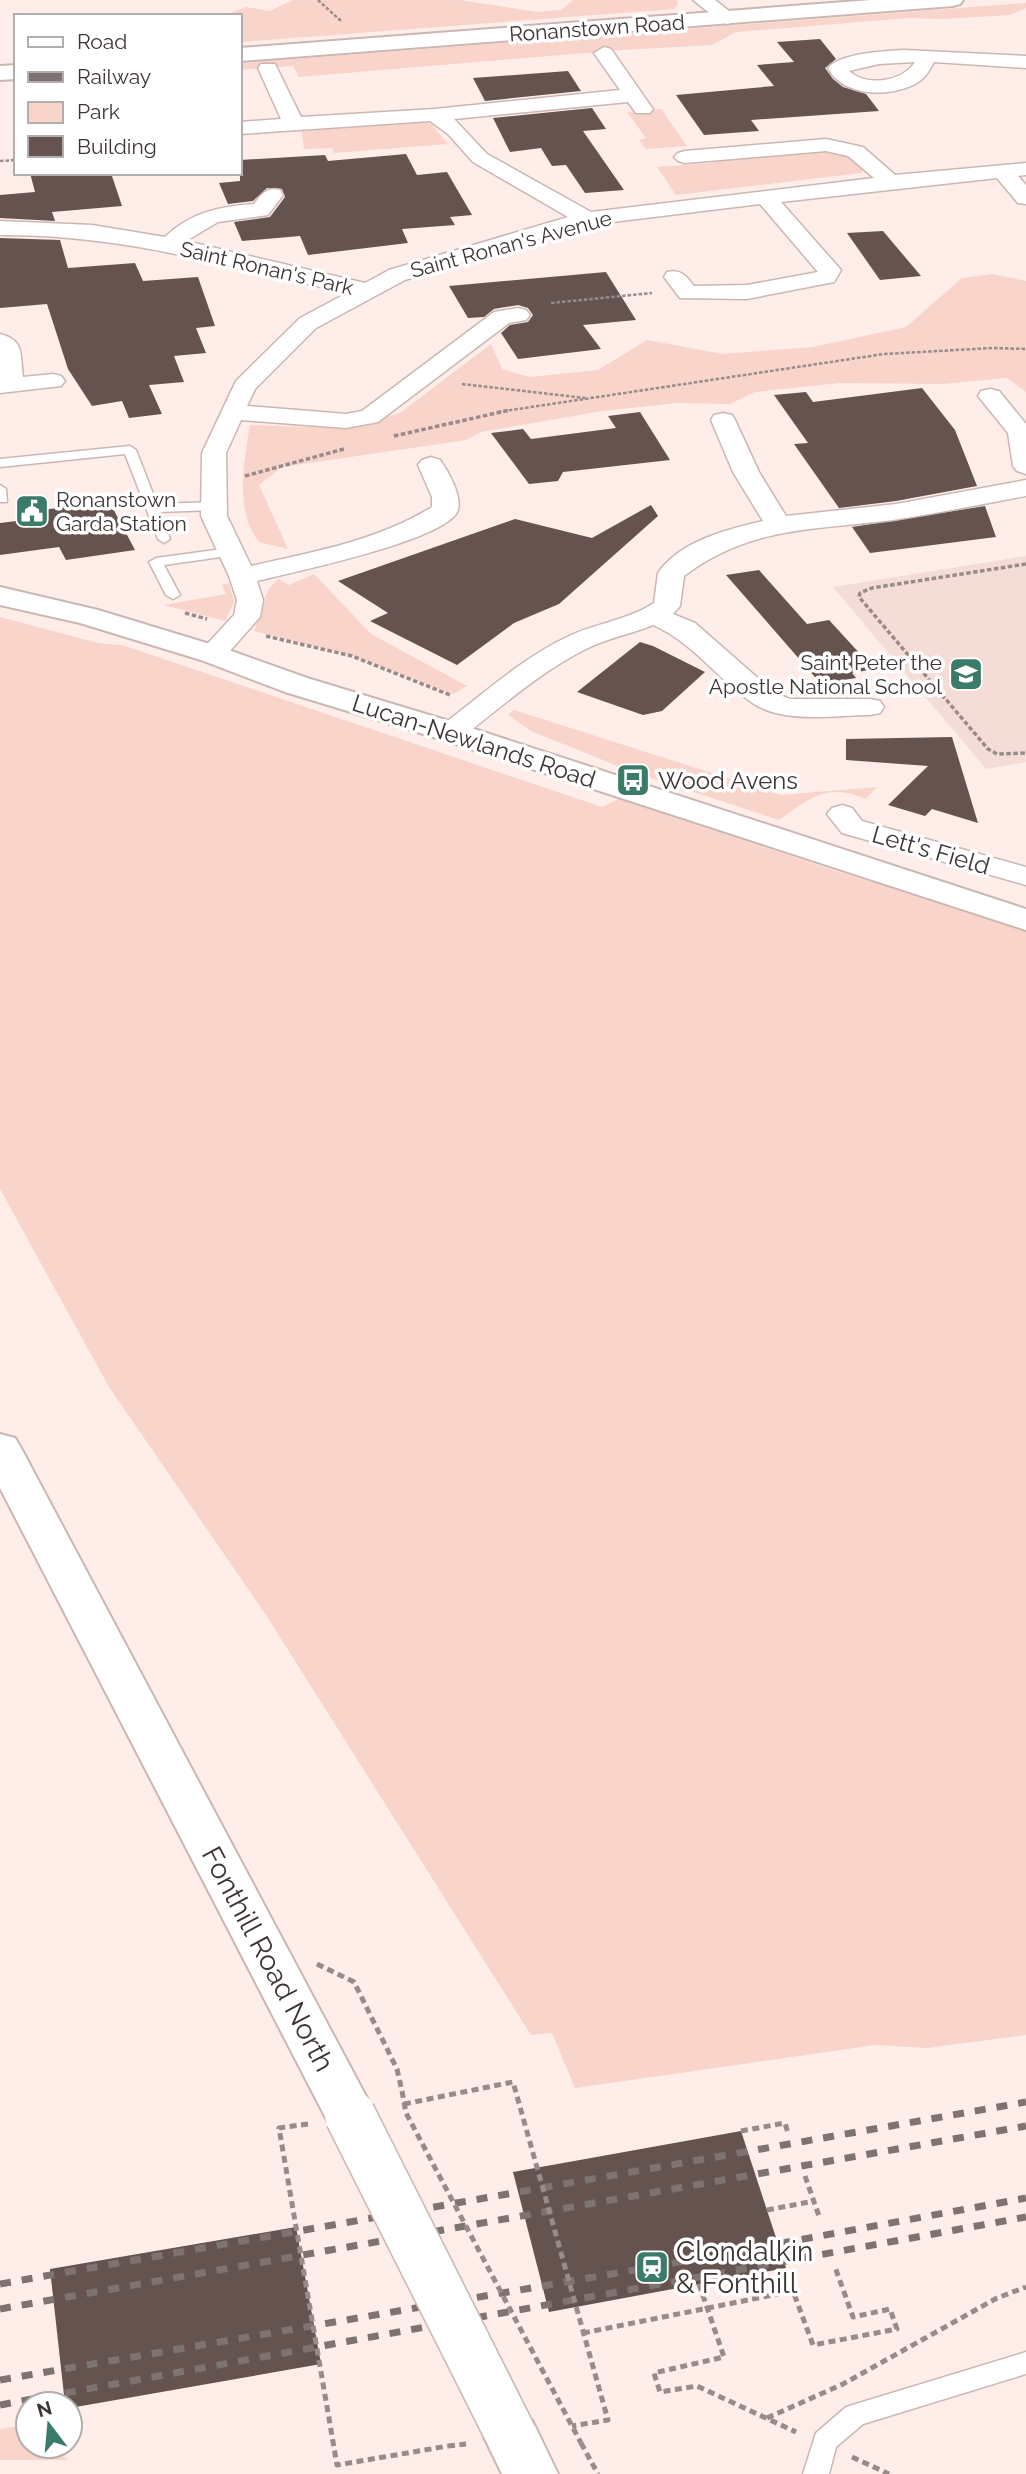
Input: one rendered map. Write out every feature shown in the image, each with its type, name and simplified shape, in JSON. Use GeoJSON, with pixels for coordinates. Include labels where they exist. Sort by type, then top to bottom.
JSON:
{"type":"FeatureCollection","features":[{"type":"Feature","properties":{"kind":"street"},"geometry":{"type":"LineString","coordinates":[[703,0],[728,18]]}},
{"type":"Feature","properties":{"kind":"street","name":"Ronanstown Road"},"geometry":{"type":"LineString","coordinates":[[242,55],[953,0]]}},
{"type":"Feature","properties":{"kind":"street"},"geometry":{"type":"LineString","coordinates":[[242,128],[404,115],[638,102],[604,53]]}},
{"type":"Feature","properties":{"kind":"street"},"geometry":{"type":"LineString","coordinates":[[927,57],[1026,62]]}},
{"type":"Feature","properties":{"kind":"street"},"geometry":{"type":"LineString","coordinates":[[268,68],[294,124]]}},
{"type":"Feature","properties":{"kind":"street"},"geometry":{"type":"LineString","coordinates":[[435,115],[455,130],[480,158],[587,219]]}},
{"type":"Feature","properties":{"kind":"street"},"geometry":{"type":"LineString","coordinates":[[685,156],[826,145],[848,146],[862,154],[890,182]]}},
{"type":"Feature","properties":{"kind":"street","name":"Saint Ronan's Avenue"},"geometry":{"type":"LineString","coordinates":[[212,654],[247,617],[250,600],[242,576],[214,516],[214,453],[244,386],[308,323],[397,275],[501,242],[587,219],[890,182],[1026,169]]}},
{"type":"Feature","properties":{"kind":"street"},"geometry":{"type":"LineString","coordinates":[[1002,171],[1026,198]]}},
{"type":"Feature","properties":{"kind":"street","name":"Saint Ronan's Park"},"geometry":{"type":"LineString","coordinates":[[169,246],[183,230],[199,220],[231,212],[261,210],[272,195]]}},
{"type":"Feature","properties":{"kind":"street"},"geometry":{"type":"LineString","coordinates":[[675,277],[688,293],[747,292],[826,277],[830,270],[765,197]]}},
{"type":"Feature","properties":{"kind":"street","name":"Saint Ronan's Park"},"geometry":{"type":"LineString","coordinates":[[0,228],[95,232],[366,290]]}},
{"type":"Feature","properties":{"kind":"street"},"geometry":{"type":"LineString","coordinates":[[232,412],[346,421],[369,417],[502,317],[518,316]]}},
{"type":"Feature","properties":{"kind":"street"},"geometry":{"type":"LineString","coordinates":[[6,336],[6,385],[53,381]]}},
{"type":"Feature","properties":{"kind":"street"},"geometry":{"type":"LineString","coordinates":[[990,396],[1020,432],[1026,466]]}},
{"type":"Feature","properties":{"kind":"street"},"geometry":{"type":"LineString","coordinates":[[723,420],[746,472],[778,525]]}},
{"type":"Feature","properties":{"kind":"street"},"geometry":{"type":"LineString","coordinates":[[242,576],[379,541],[426,524],[445,510],[444,497],[431,465]]}},
{"type":"Feature","properties":{"kind":"street"},"geometry":{"type":"LineString","coordinates":[[451,732],[539,666],[578,642],[654,617],[667,606],[671,573],[692,554],[738,533],[813,519],[892,512],[1026,488]]}},
{"type":"Feature","properties":{"kind":"street","name":"Lucan-Newlands Road"},"geometry":{"type":"LineString","coordinates":[[0,596],[88,616],[212,654],[296,685],[451,732],[1026,920]]}},
{"type":"Feature","properties":{"kind":"street"},"geometry":{"type":"LineString","coordinates":[[654,617],[685,629],[765,699],[787,707],[870,707]]}},
{"type":"Feature","properties":{"kind":"street","name":"Lett's Field"},"geometry":{"type":"LineString","coordinates":[[842,814],[852,827],[1026,876]]}},
{"type":"Feature","properties":{"kind":"street","name":"Fonthill Road North"},"geometry":{"type":"LineString","coordinates":[[0,1448],[331,2119],[503,2452]]}},
{"type":"Feature","properties":{"kind":"lane"},"geometry":{"type":"LineString","coordinates":[[0,463],[130,450],[164,539]]}},
{"type":"Feature","properties":{"kind":"lane"},"geometry":{"type":"LineString","coordinates":[[151,508],[214,506]]}},
{"type":"Feature","properties":{"kind":"lane"},"geometry":{"type":"LineString","coordinates":[[173,595],[156,562],[230,552]]}},
{"type":"Feature","properties":{"kind":"lane"},"geometry":{"type":"LineString","coordinates":[[816,2474],[825,2441],[855,2415],[1026,2363]]}},
{"type":"Feature","properties":{"kind":"path"},"geometry":{"type":"LineString","coordinates":[[318,0],[347,26]]}},
{"type":"Feature","properties":{"kind":"path"},"geometry":{"type":"LineString","coordinates":[[551,303],[652,293]]}},
{"type":"Feature","properties":{"kind":"path"},"geometry":{"type":"LineString","coordinates":[[393,436],[493,413],[884,354],[993,348],[1026,349]]}},
{"type":"Feature","properties":{"kind":"path"},"geometry":{"type":"LineString","coordinates":[[454,383],[585,399]]}},
{"type":"Feature","properties":{"kind":"path"},"geometry":{"type":"LineString","coordinates":[[241,477],[355,446]]}},
{"type":"Feature","properties":{"kind":"path"},"geometry":{"type":"LineString","coordinates":[[1026,564],[872,588],[860,593],[859,597],[981,743],[997,754],[1026,753]]}},
{"type":"Feature","properties":{"kind":"path"},"geometry":{"type":"LineString","coordinates":[[354,1982],[397,2069],[406,2113],[598,2474]]}},
{"type":"Feature","properties":{"kind":"path"},"geometry":{"type":"LineString","coordinates":[[404,2104],[513,2082],[608,2420],[572,2426]]}},
{"type":"Feature","properties":{"kind":"path"},"geometry":{"type":"LineString","coordinates":[[331,2119],[279,2128],[337,2465],[503,2452]]}},
{"type":"Feature","properties":{"kind":"path"},"geometry":{"type":"LineString","coordinates":[[741,2131],[785,2123],[788,2133]]}},
{"type":"Feature","properties":{"kind":"path"},"geometry":{"type":"LineString","coordinates":[[805,2176],[820,2219]]}},
{"type":"Feature","properties":{"kind":"path"},"geometry":{"type":"LineString","coordinates":[[767,2210],[814,2202]]}},
{"type":"Feature","properties":{"kind":"path"},"geometry":{"type":"LineString","coordinates":[[583,2333],[793,2291],[813,2345],[897,2329],[891,2309],[853,2318],[835,2267]]}},
{"type":"Feature","properties":{"kind":"path"},"geometry":{"type":"LineString","coordinates":[[699,2284],[724,2357],[654,2373],[660,2392],[697,2386],[889,2474]]}},
{"type":"Feature","properties":{"kind":"path"},"geometry":{"type":"LineString","coordinates":[[766,2418],[843,2384],[997,2298],[1026,2287]]}},
{"type":"Feature","properties":{"kind":"shaded area","name":"Saint Peter the Apostle National School"},"geometry":{"type":"Polygon","coordinates":[[[1026,556],[1026,762],[986,769],[833,587],[1026,556]]]}},
{"type":"Feature","properties":{"kind":"green space"},"geometry":{"type":"Polygon","coordinates":[[[293,0],[460,0],[537,12],[561,10],[573,0],[677,0],[678,4],[674,9],[242,42],[242,14],[229,14],[246,7],[270,11],[293,0]]]}},
{"type":"Feature","properties":{"kind":"green space"},"geometry":{"type":"Polygon","coordinates":[[[1026,3],[1026,8],[1010,15],[909,18],[736,32],[712,45],[299,77],[293,66],[242,70],[242,63],[1026,3]]]}},
{"type":"Feature","properties":{"kind":"green space"},"geometry":{"type":"Polygon","coordinates":[[[661,109],[687,146],[646,149],[639,140],[646,138],[627,112],[661,109]]]}},
{"type":"Feature","properties":{"kind":"green space"},"geometry":{"type":"Polygon","coordinates":[[[412,120],[431,124],[448,144],[334,153],[332,148],[304,149],[301,126],[412,120]]]}},
{"type":"Feature","properties":{"kind":"green space"},"geometry":{"type":"Polygon","coordinates":[[[842,150],[864,167],[861,173],[676,195],[657,167],[711,163],[720,156],[842,150]]]}},
{"type":"Feature","properties":{"kind":"green space"},"geometry":{"type":"Polygon","coordinates":[[[992,274],[1026,281],[1026,392],[1007,378],[943,384],[839,383],[755,392],[730,404],[677,403],[602,411],[481,432],[466,440],[282,467],[259,485],[288,549],[259,542],[246,516],[243,486],[250,425],[344,428],[400,413],[491,344],[502,369],[530,377],[598,370],[647,340],[723,354],[813,347],[906,327],[962,278],[992,274]]]}},
{"type":"Feature","properties":{"kind":"green space"},"geometry":{"type":"Polygon","coordinates":[[[314,574],[371,634],[467,686],[453,694],[357,657],[254,631],[273,584],[279,579],[289,585],[314,574]]]}},
{"type":"Feature","properties":{"kind":"green space"},"geometry":{"type":"Polygon","coordinates":[[[229,583],[234,602],[225,621],[164,605],[226,594],[222,585],[229,583]]]}},
{"type":"Feature","properties":{"kind":"green space"},"geometry":{"type":"Polygon","coordinates":[[[0,617],[98,643],[122,645],[602,807],[618,799],[833,870],[1026,929],[1026,2035],[927,2048],[875,2045],[575,2088],[552,2033],[531,2035],[266,1615],[109,1387],[0,1189],[0,617]]]}},
{"type":"Feature","properties":{"kind":"green space"},"geometry":{"type":"Polygon","coordinates":[[[514,710],[781,795],[877,787],[866,799],[841,792],[820,795],[779,820],[630,771],[531,731],[508,715],[514,710]]]}},
{"type":"Feature","properties":{"kind":"green space"},"geometry":{"type":"Polygon","coordinates":[[[14,2427],[14,2460],[0,2460],[0,2429],[14,2427]]]}},
{"type":"Feature","properties":{"kind":"building"},"geometry":{"type":"Polygon","coordinates":[[[820,39],[836,59],[825,68],[833,79],[843,87],[866,94],[879,111],[751,120],[759,131],[704,135],[676,95],[774,86],[757,65],[794,62],[777,42],[820,39]]]}},
{"type":"Feature","properties":{"kind":"building"},"geometry":{"type":"Polygon","coordinates":[[[568,71],[581,91],[485,101],[473,78],[568,71]]]}},
{"type":"Feature","properties":{"kind":"building"},"geometry":{"type":"Polygon","coordinates":[[[592,108],[606,129],[583,131],[624,190],[585,193],[566,165],[552,166],[541,148],[510,152],[493,118],[592,108]]]}},
{"type":"Feature","properties":{"kind":"building"},"geometry":{"type":"Polygon","coordinates":[[[406,154],[417,175],[447,172],[472,215],[450,217],[455,225],[402,229],[408,243],[308,255],[300,236],[242,241],[234,222],[270,217],[285,197],[282,189],[267,188],[253,201],[228,204],[219,183],[240,181],[242,160],[325,155],[328,161],[406,154]]]}},
{"type":"Feature","properties":{"kind":"building"},"geometry":{"type":"Polygon","coordinates":[[[31,175],[112,175],[122,206],[52,212],[55,221],[0,218],[0,195],[35,192],[31,175]]]}},
{"type":"Feature","properties":{"kind":"building"},"geometry":{"type":"Polygon","coordinates":[[[883,231],[921,276],[880,280],[847,233],[883,231]]]}},
{"type":"Feature","properties":{"kind":"building"},"geometry":{"type":"Polygon","coordinates":[[[0,238],[60,240],[68,268],[135,263],[143,281],[198,277],[215,326],[196,328],[206,353],[174,356],[184,382],[149,385],[162,414],[129,418],[122,401],[92,406],[68,369],[47,304],[0,308],[0,238]]]}},
{"type":"Feature","properties":{"kind":"building"},"geometry":{"type":"Polygon","coordinates":[[[606,272],[636,320],[583,325],[601,349],[518,359],[501,333],[510,325],[528,322],[533,315],[528,308],[518,305],[494,309],[484,317],[468,318],[449,286],[606,272]]]}},
{"type":"Feature","properties":{"kind":"building"},"geometry":{"type":"Polygon","coordinates":[[[922,388],[955,430],[977,486],[839,508],[794,444],[808,443],[774,395],[806,392],[813,402],[922,388]]]}},
{"type":"Feature","properties":{"kind":"building"},"geometry":{"type":"Polygon","coordinates":[[[640,412],[670,460],[563,472],[558,481],[529,484],[491,433],[523,429],[531,439],[616,428],[608,416],[640,412]]]}},
{"type":"Feature","properties":{"kind":"building"},"geometry":{"type":"Polygon","coordinates":[[[109,501],[135,550],[66,560],[59,547],[0,555],[0,523],[32,519],[28,512],[109,501]]]}},
{"type":"Feature","properties":{"kind":"building"},"geometry":{"type":"Polygon","coordinates":[[[651,505],[658,516],[559,604],[514,623],[457,665],[370,621],[388,613],[338,581],[515,519],[592,538],[651,505]]]}},
{"type":"Feature","properties":{"kind":"building"},"geometry":{"type":"Polygon","coordinates":[[[985,506],[996,537],[870,553],[852,527],[985,506]]]}},
{"type":"Feature","properties":{"kind":"building"},"geometry":{"type":"Polygon","coordinates":[[[759,570],[807,624],[829,620],[874,669],[852,673],[856,678],[821,684],[726,575],[759,570]]]}},
{"type":"Feature","properties":{"kind":"building"},"geometry":{"type":"Polygon","coordinates":[[[640,642],[705,672],[662,711],[643,715],[577,692],[640,642]]]}},
{"type":"Feature","properties":{"kind":"building"},"geometry":{"type":"Polygon","coordinates":[[[952,737],[978,823],[932,809],[925,816],[888,805],[928,766],[846,760],[846,739],[952,737]]]}},
{"type":"Feature","properties":{"kind":"building"},"geometry":{"type":"Polygon","coordinates":[[[741,2131],[786,2268],[549,2312],[513,2172],[741,2131]]]}},
{"type":"Feature","properties":{"kind":"building"},"geometry":{"type":"Polygon","coordinates":[[[296,2227],[321,2364],[84,2406],[84,2390],[63,2390],[50,2269],[296,2227]]]}},
{"type":"Feature","properties":{"kind":"railway"},"geometry":{"type":"LineString","coordinates":[[0,2284],[1026,2102]]}},
{"type":"Feature","properties":{"kind":"railway"},"geometry":{"type":"LineString","coordinates":[[0,2309],[1026,2126]]}},
{"type":"Feature","properties":{"kind":"railway"},"geometry":{"type":"LineString","coordinates":[[0,2380],[652,2267],[1026,2198]]}},
{"type":"Feature","properties":{"kind":"railway"},"geometry":{"type":"LineString","coordinates":[[0,2405],[1026,2217]]}},
{"type":"Feature","properties":{"kind":"place","name":"Ronanstown Garda Station"},"geometry":{"type":"Point","coordinates":[32,511]}},
{"type":"Feature","properties":{"kind":"place","name":"Saint Peter the Apostle National School"},"geometry":{"type":"Point","coordinates":[966,674]}},
{"type":"Feature","properties":{"kind":"place","name":"Wood Avens"},"geometry":{"type":"Point","coordinates":[633,780]}},
{"type":"Feature","properties":{"kind":"place","name":"Clondalkin & Fonthill"},"geometry":{"type":"Point","coordinates":[652,2267]}}]}
